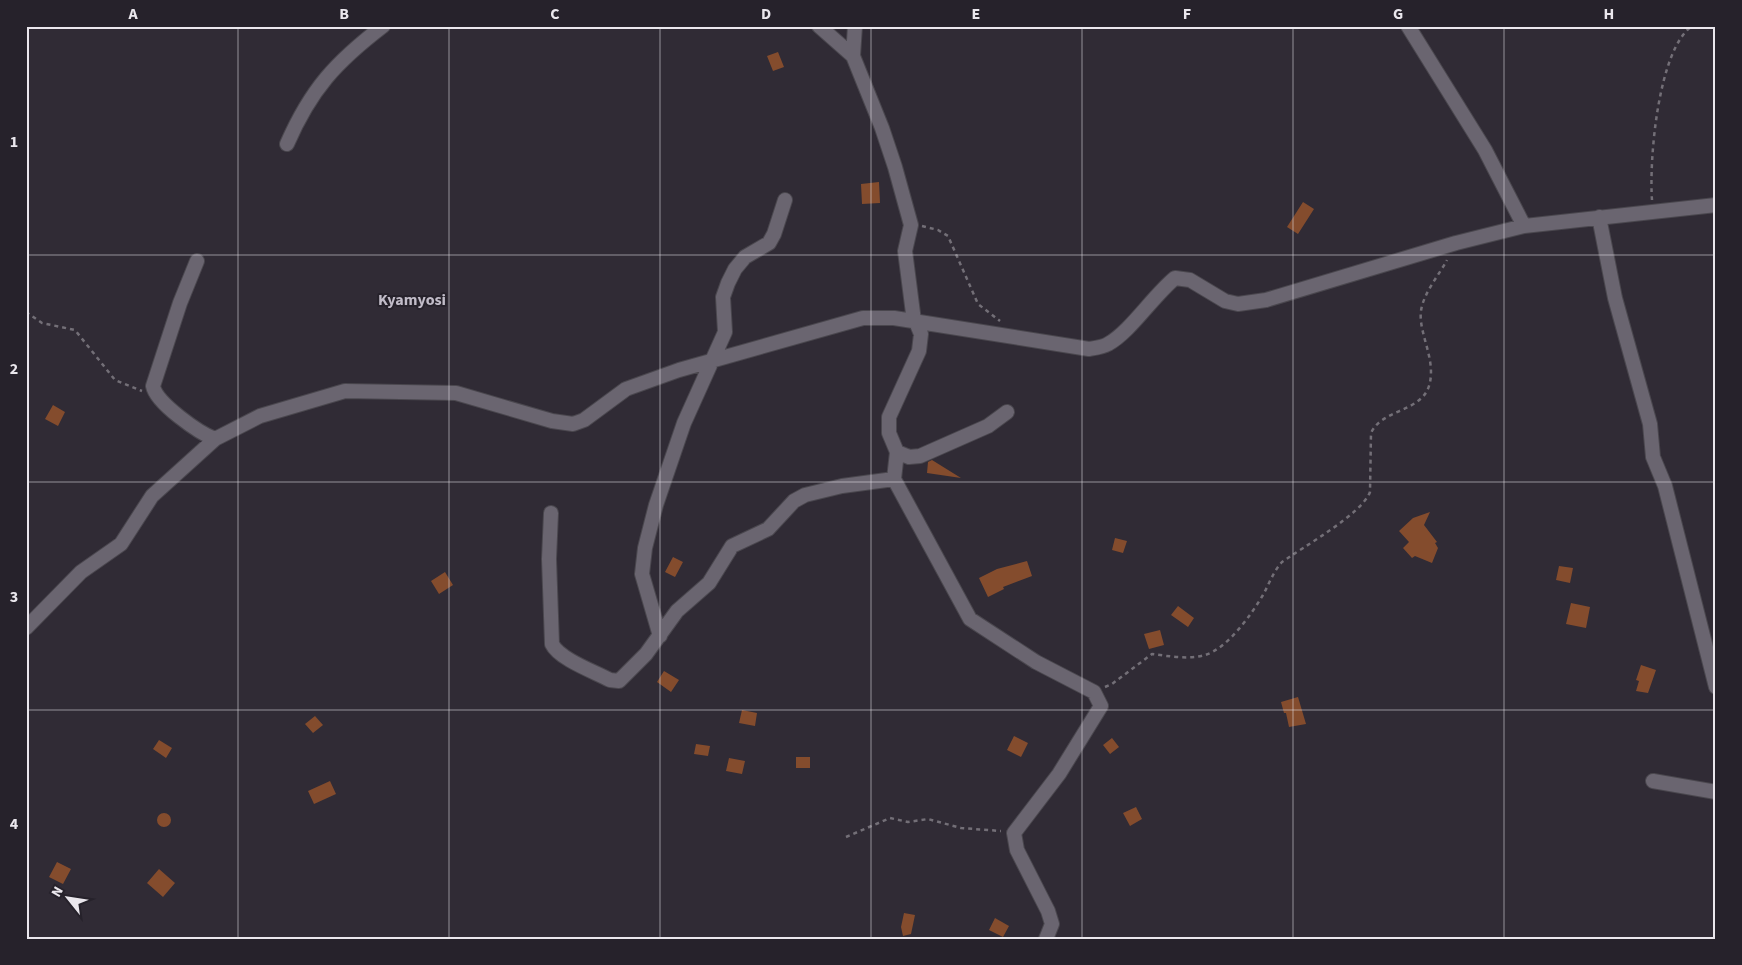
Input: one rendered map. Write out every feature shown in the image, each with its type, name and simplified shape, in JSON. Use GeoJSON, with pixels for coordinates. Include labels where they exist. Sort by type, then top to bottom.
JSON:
{"type":"FeatureCollection","features":[{"type":"Feature","properties":{"kind":"street"},"geometry":{"type":"LineString","coordinates":[[287,144],[312,94],[333,68],[383,26]]}},
{"type":"Feature","properties":{"kind":"street"},"geometry":{"type":"LineString","coordinates":[[819,26],[853,56]]}},
{"type":"Feature","properties":{"kind":"street"},"geometry":{"type":"LineString","coordinates":[[855,26],[853,56],[882,128],[911,225],[905,251],[915,321],[921,334],[920,351],[889,417],[889,433],[897,452],[894,479],[970,619],[1036,662],[1094,692],[1101,706],[1097,716],[1059,774],[1014,833],[1017,850],[1052,924],[1046,939]]}},
{"type":"Feature","properties":{"kind":"street"},"geometry":{"type":"LineString","coordinates":[[1408,26],[1485,150],[1524,226]]}},
{"type":"Feature","properties":{"kind":"street"},"geometry":{"type":"LineString","coordinates":[[660,636],[644,586],[642,562],[667,468],[725,332],[723,297],[728,283],[735,269],[745,257],[769,243],[774,234],[785,200]]}},
{"type":"Feature","properties":{"kind":"street"},"geometry":{"type":"LineString","coordinates":[[26,628],[81,572],[121,544],[152,496],[216,439],[260,416],[345,391],[456,393],[552,422],[573,424],[584,420],[626,389],[679,370],[864,318],[894,318],[1089,349],[1107,345],[1128,329],[1158,292],[1175,278],[1190,280],[1225,301],[1238,304],[1266,300],[1456,243],[1524,226],[1716,205]]}},
{"type":"Feature","properties":{"kind":"street"},"geometry":{"type":"LineString","coordinates":[[1599,217],[1615,298],[1650,424],[1653,457],[1666,486],[1716,688]]}},
{"type":"Feature","properties":{"kind":"street"},"geometry":{"type":"LineString","coordinates":[[197,261],[180,303],[153,386],[154,393],[162,401],[192,426],[216,439]]}},
{"type":"Feature","properties":{"kind":"street"},"geometry":{"type":"LineString","coordinates":[[897,452],[909,457],[920,456],[988,426],[1007,412]]}},
{"type":"Feature","properties":{"kind":"street"},"geometry":{"type":"LineString","coordinates":[[551,513],[552,644],[555,651],[610,680],[618,681],[660,636],[677,611],[709,583],[732,546],[768,529],[794,501],[805,495],[842,486],[894,479]]}},
{"type":"Feature","properties":{"kind":"street"},"geometry":{"type":"LineString","coordinates":[[1653,781],[1716,792]]}},
{"type":"Feature","properties":{"kind":"path"},"geometry":{"type":"LineString","coordinates":[[1653,211],[1653,148],[1661,98],[1670,58],[1680,38],[1692,26]]}},
{"type":"Feature","properties":{"kind":"path"},"geometry":{"type":"LineString","coordinates":[[911,225],[938,230],[948,236],[978,304],[1004,324]]}},
{"type":"Feature","properties":{"kind":"path"},"geometry":{"type":"LineString","coordinates":[[1094,692],[1112,684],[1152,654],[1193,657],[1206,655],[1217,648],[1239,629],[1254,610],[1275,570],[1282,562],[1351,514],[1368,499],[1370,492],[1371,433],[1374,426],[1380,420],[1420,399],[1428,388],[1432,372],[1421,309],[1456,243]]}},
{"type":"Feature","properties":{"kind":"path"},"geometry":{"type":"LineString","coordinates":[[26,312],[42,323],[76,330],[115,380],[143,391],[147,391],[153,386]]}},
{"type":"Feature","properties":{"kind":"path"},"geometry":{"type":"LineString","coordinates":[[846,836],[890,818],[908,822],[928,819],[962,828],[1014,833]]}},
{"type":"Feature","properties":{"kind":"building"},"geometry":{"type":"Polygon","coordinates":[[[778,52],[784,67],[773,71],[767,56],[778,52]]]}},
{"type":"Feature","properties":{"kind":"building"},"geometry":{"type":"Polygon","coordinates":[[[879,182],[880,203],[862,204],[861,184],[879,182]]]}},
{"type":"Feature","properties":{"kind":"building"},"geometry":{"type":"Polygon","coordinates":[[[1303,202],[1314,209],[1298,234],[1287,227],[1303,202]]]}},
{"type":"Feature","properties":{"kind":"building"},"geometry":{"type":"Polygon","coordinates":[[[53,405],[65,412],[58,426],[45,419],[53,405]]]}},
{"type":"Feature","properties":{"kind":"building"},"geometry":{"type":"Polygon","coordinates":[[[932,460],[961,478],[927,473],[928,462],[932,460]]]}},
{"type":"Feature","properties":{"kind":"building"},"geometry":{"type":"Polygon","coordinates":[[[1430,512],[1424,525],[1437,542],[1435,543],[1438,548],[1432,563],[1415,556],[1412,558],[1403,548],[1409,542],[1399,531],[1413,518],[1430,512]]]}},
{"type":"Feature","properties":{"kind":"building"},"geometry":{"type":"Polygon","coordinates":[[[1115,538],[1127,541],[1123,553],[1112,550],[1115,538]]]}},
{"type":"Feature","properties":{"kind":"building"},"geometry":{"type":"Polygon","coordinates":[[[673,557],[683,562],[675,577],[665,572],[673,557]]]}},
{"type":"Feature","properties":{"kind":"building"},"geometry":{"type":"Polygon","coordinates":[[[1027,561],[1032,576],[1003,587],[1004,589],[988,597],[979,578],[997,569],[1027,561]]]}},
{"type":"Feature","properties":{"kind":"building"},"geometry":{"type":"Polygon","coordinates":[[[1559,566],[1573,568],[1570,583],[1556,580],[1559,566]]]}},
{"type":"Feature","properties":{"kind":"building"},"geometry":{"type":"Polygon","coordinates":[[[445,572],[453,585],[439,594],[431,581],[445,572]]]}},
{"type":"Feature","properties":{"kind":"building"},"geometry":{"type":"Polygon","coordinates":[[[1571,603],[1590,607],[1586,628],[1566,624],[1571,603]]]}},
{"type":"Feature","properties":{"kind":"building"},"geometry":{"type":"Polygon","coordinates":[[[1178,606],[1194,618],[1188,627],[1171,615],[1178,606]]]}},
{"type":"Feature","properties":{"kind":"building"},"geometry":{"type":"Polygon","coordinates":[[[1160,630],[1164,645],[1149,649],[1144,634],[1160,630]]]}},
{"type":"Feature","properties":{"kind":"building"},"geometry":{"type":"Polygon","coordinates":[[[1641,665],[1656,670],[1648,693],[1636,691],[1639,681],[1636,680],[1641,665]]]}},
{"type":"Feature","properties":{"kind":"building"},"geometry":{"type":"Polygon","coordinates":[[[664,671],[679,680],[671,692],[657,682],[664,671]]]}},
{"type":"Feature","properties":{"kind":"building"},"geometry":{"type":"Polygon","coordinates":[[[1298,697],[1306,724],[1289,727],[1281,702],[1298,697]]]}},
{"type":"Feature","properties":{"kind":"building"},"geometry":{"type":"Polygon","coordinates":[[[742,710],[757,713],[755,726],[739,723],[742,710]]]}},
{"type":"Feature","properties":{"kind":"building"},"geometry":{"type":"Polygon","coordinates":[[[315,716],[323,725],[313,733],[305,724],[315,716]]]}},
{"type":"Feature","properties":{"kind":"building"},"geometry":{"type":"Polygon","coordinates":[[[1014,736],[1028,743],[1021,757],[1007,750],[1014,736]]]}},
{"type":"Feature","properties":{"kind":"building"},"geometry":{"type":"Polygon","coordinates":[[[1112,738],[1119,747],[1110,754],[1103,745],[1112,738]]]}},
{"type":"Feature","properties":{"kind":"building"},"geometry":{"type":"Polygon","coordinates":[[[159,740],[172,748],[166,758],[153,749],[159,740]]]}},
{"type":"Feature","properties":{"kind":"building"},"geometry":{"type":"Polygon","coordinates":[[[696,744],[710,746],[708,756],[694,754],[696,744]]]}},
{"type":"Feature","properties":{"kind":"building"},"geometry":{"type":"Polygon","coordinates":[[[796,757],[810,757],[810,768],[796,768],[796,757]]]}},
{"type":"Feature","properties":{"kind":"building"},"geometry":{"type":"Polygon","coordinates":[[[729,758],[745,761],[742,774],[726,771],[729,758]]]}},
{"type":"Feature","properties":{"kind":"building"},"geometry":{"type":"Polygon","coordinates":[[[330,781],[336,794],[314,804],[308,791],[330,781]]]}},
{"type":"Feature","properties":{"kind":"building"},"geometry":{"type":"Polygon","coordinates":[[[1136,807],[1142,819],[1130,826],[1123,813],[1136,807]]]}},
{"type":"Feature","properties":{"kind":"building"},"geometry":{"type":"Polygon","coordinates":[[[164,813],[169,815],[171,820],[169,825],[164,827],[159,825],[157,820],[159,815],[164,813]]]}},
{"type":"Feature","properties":{"kind":"building"},"geometry":{"type":"Polygon","coordinates":[[[57,862],[71,869],[63,884],[49,877],[57,862]]]}},
{"type":"Feature","properties":{"kind":"building"},"geometry":{"type":"Polygon","coordinates":[[[159,869],[175,883],[163,897],[147,883],[159,869]]]}},
{"type":"Feature","properties":{"kind":"building"},"geometry":{"type":"Polygon","coordinates":[[[904,913],[915,915],[911,934],[903,936],[901,927],[904,913]]]}},
{"type":"Feature","properties":{"kind":"building"},"geometry":{"type":"Polygon","coordinates":[[[995,918],[1009,926],[1003,937],[989,930],[995,918]]]}},
{"type":"Feature","properties":{"kind":"district","name":"Kyamyosi"},"geometry":{"type":"Point","coordinates":[412,299]}}]}
